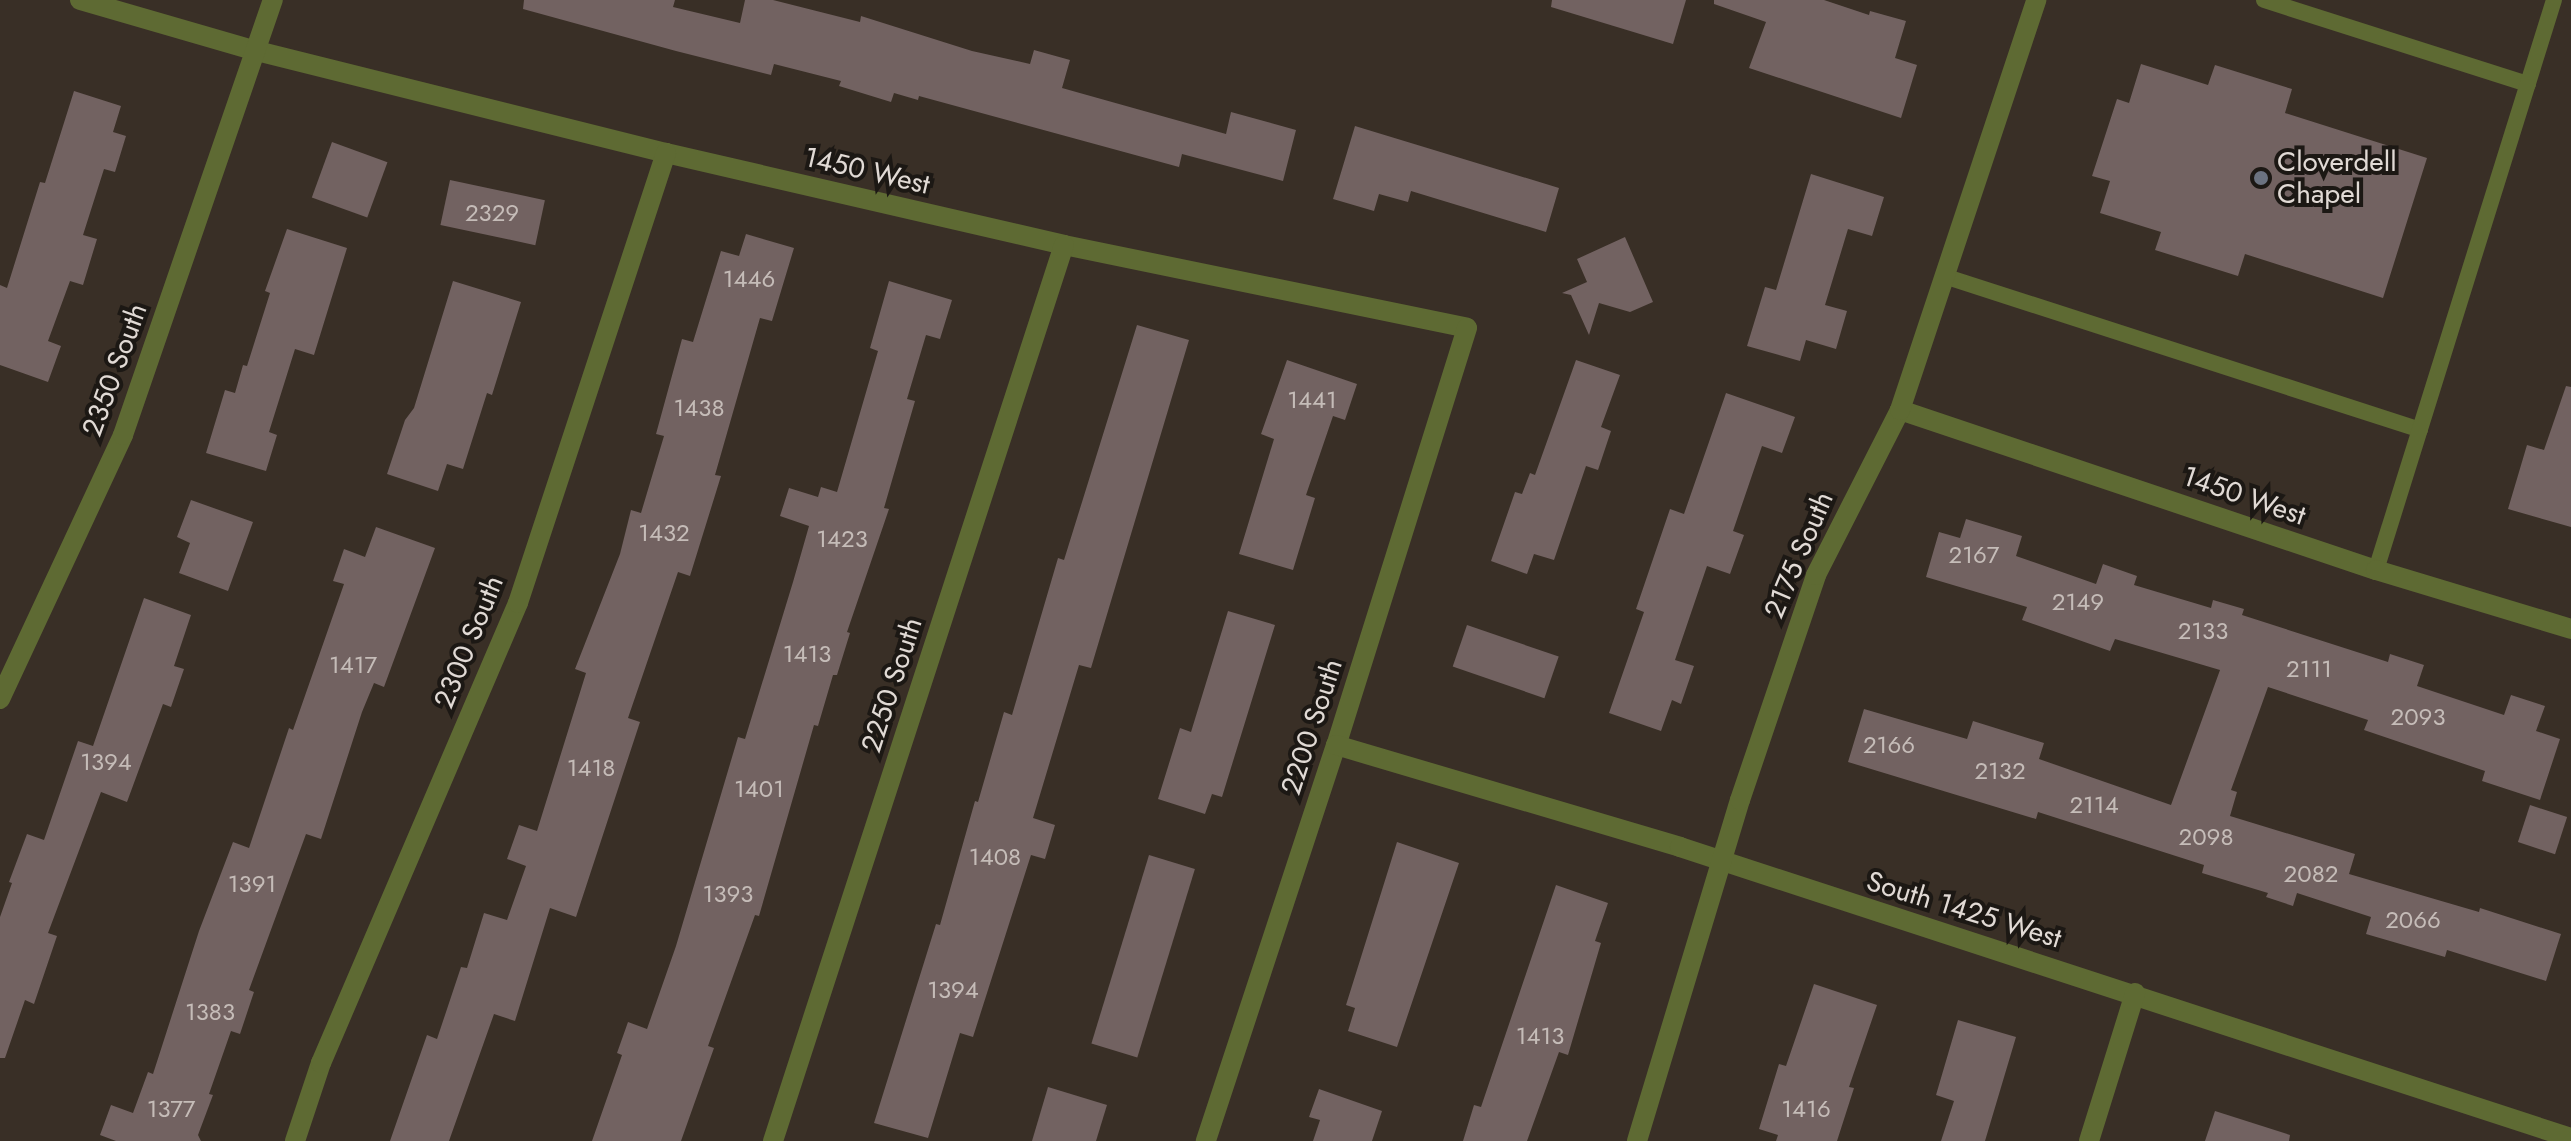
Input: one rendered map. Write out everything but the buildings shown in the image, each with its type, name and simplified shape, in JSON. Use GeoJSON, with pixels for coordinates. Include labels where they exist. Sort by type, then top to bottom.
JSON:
{"type":"FeatureCollection","features":[{"type":"Feature","properties":{"kind":"street"},"geometry":{"type":"LineString","coordinates":[[80,0],[257,51]]}},
{"type":"Feature","properties":{"kind":"street","name":"2350 South"},"geometry":{"type":"LineString","coordinates":[[0,699],[123,435],[273,0]]}},
{"type":"Feature","properties":{"kind":"street","name":"2175 South"},"geometry":{"type":"LineString","coordinates":[[1637,1141],[1720,862],[1816,575],[1900,410],[1947,277],[2036,0]]}},
{"type":"Feature","properties":{"kind":"street","name":"1450 West"},"geometry":{"type":"LineString","coordinates":[[257,51],[666,153],[1064,245],[1467,328]]}},
{"type":"Feature","properties":{"kind":"street","name":"2300 South"},"geometry":{"type":"LineString","coordinates":[[295,1141],[321,1063],[518,603],[666,153]]}},
{"type":"Feature","properties":{"kind":"street","name":"2250 South"},"geometry":{"type":"LineString","coordinates":[[773,1141],[1064,245]]}},
{"type":"Feature","properties":{"kind":"street","name":"2200 South"},"geometry":{"type":"LineString","coordinates":[[1206,1141],[1336,745],[1467,328]]}},
{"type":"Feature","properties":{"kind":"street","name":"1450 West"},"geometry":{"type":"LineString","coordinates":[[1900,410],[2376,570],[2571,629]]}},
{"type":"Feature","properties":{"kind":"street","name":"South 1425 West"},"geometry":{"type":"LineString","coordinates":[[1336,745],[2135,993],[2532,1134],[2571,1138]]}},
{"type":"Feature","properties":{"kind":"street"},"geometry":{"type":"LineString","coordinates":[[2089,1141],[2135,993]]}},
{"type":"Feature","properties":{"kind":"lane"},"geometry":{"type":"LineString","coordinates":[[2264,0],[2528,84]]}},
{"type":"Feature","properties":{"kind":"lane"},"geometry":{"type":"LineString","coordinates":[[2376,570],[2554,0]]}},
{"type":"Feature","properties":{"kind":"lane"},"geometry":{"type":"LineString","coordinates":[[1947,277],[2420,430]]}},
{"type":"Feature","properties":{"kind":"place","name":"Cloverdell Chapel"},"geometry":{"type":"Point","coordinates":[2261,178]}}]}
